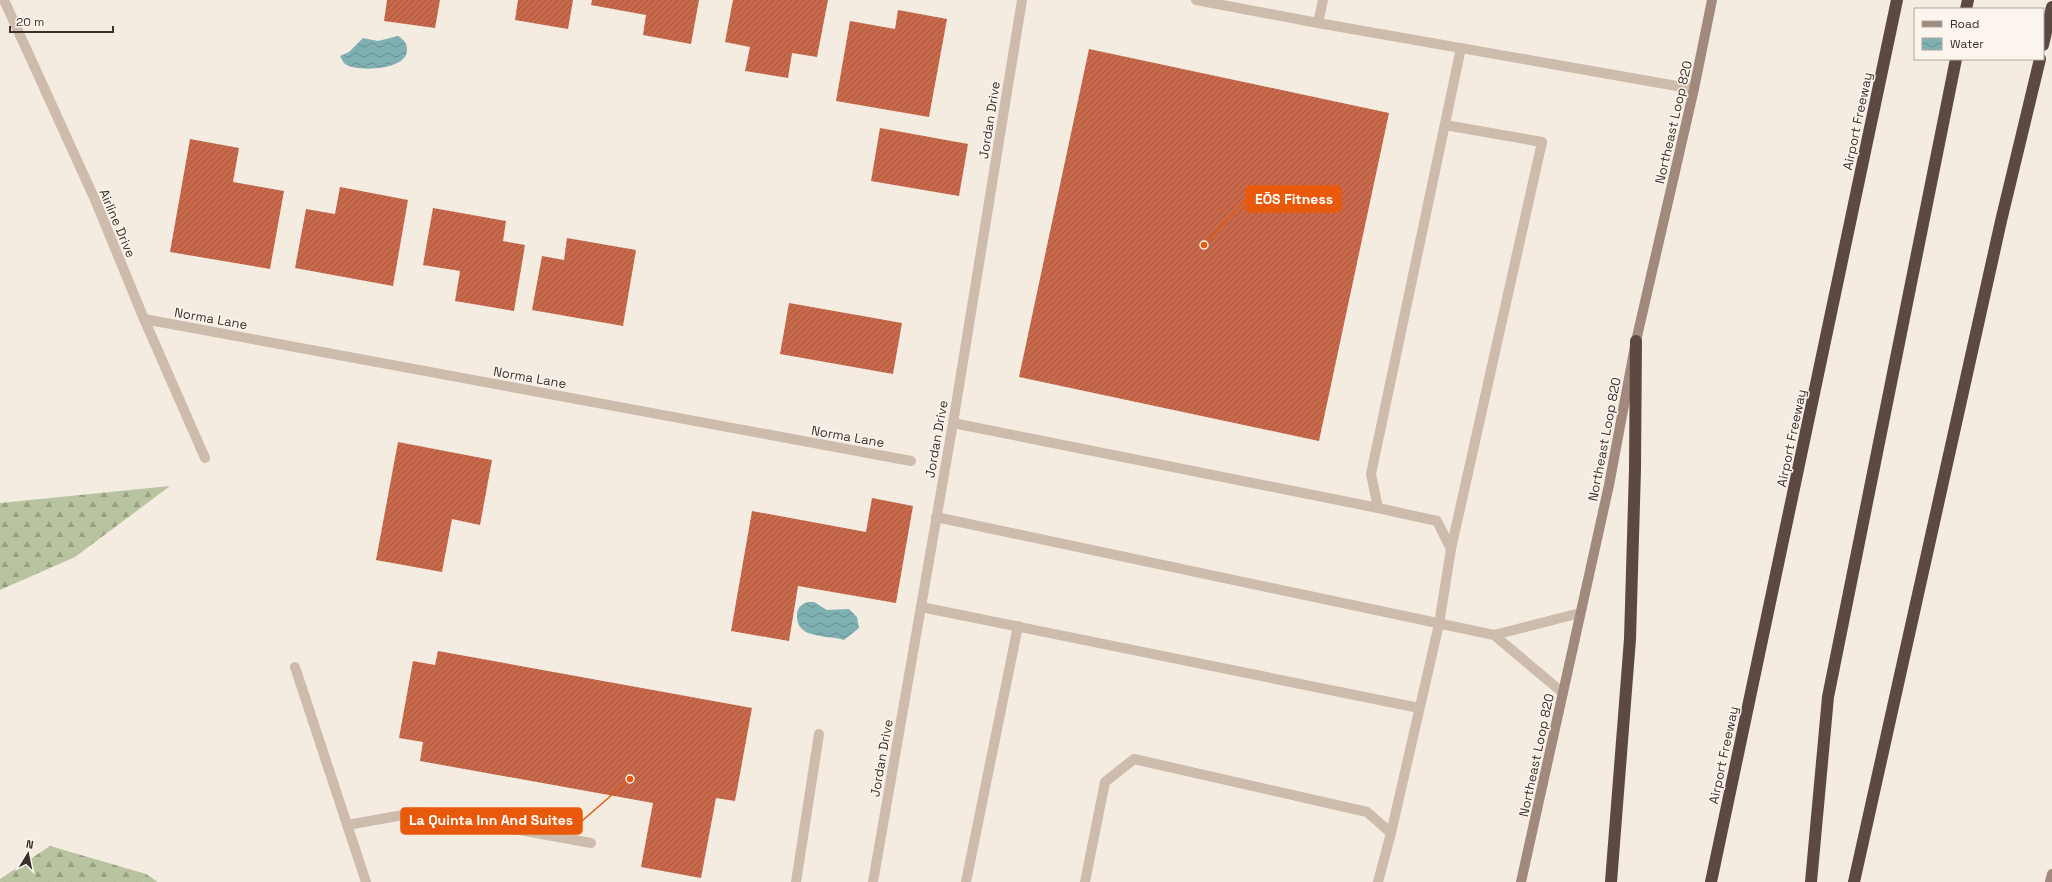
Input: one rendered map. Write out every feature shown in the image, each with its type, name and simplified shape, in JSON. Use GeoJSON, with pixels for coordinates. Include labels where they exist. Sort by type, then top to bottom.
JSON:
{"type":"FeatureCollection","features":[{"type":"Feature","properties":{"kind":"highway","name":"Airport Freeway"},"geometry":{"type":"LineString","coordinates":[[1710,882],[1897,0]]}},
{"type":"Feature","properties":{"kind":"highway"},"geometry":{"type":"LineString","coordinates":[[2044,41],[2052,6]]}},
{"type":"Feature","properties":{"kind":"highway"},"geometry":{"type":"LineString","coordinates":[[1811,882],[1828,697],[1956,60]]}},
{"type":"Feature","properties":{"kind":"highway"},"geometry":{"type":"LineString","coordinates":[[1854,882],[2000,229],[2040,60]]}},
{"type":"Feature","properties":{"kind":"highway"},"geometry":{"type":"LineString","coordinates":[[1611,882],[1630,639],[1635,469],[1636,341]]}},
{"type":"Feature","properties":{"kind":"main road","name":"Northeast Loop 820"},"geometry":{"type":"LineString","coordinates":[[1521,882],[1609,485],[1636,341],[1694,89],[1712,0]]}},
{"type":"Feature","properties":{"kind":"main road"},"geometry":{"type":"LineString","coordinates":[[2050,882],[2052,874]]}},
{"type":"Feature","properties":{"kind":"street","name":"Airline Drive"},"geometry":{"type":"LineString","coordinates":[[4,0],[92,195],[205,458]]}},
{"type":"Feature","properties":{"kind":"street","name":"Jordan Drive"},"geometry":{"type":"LineString","coordinates":[[872,882],[921,607],[1022,0]]}},
{"type":"Feature","properties":{"kind":"street"},"geometry":{"type":"LineString","coordinates":[[1196,0],[1694,89]]}},
{"type":"Feature","properties":{"kind":"street"},"geometry":{"type":"LineString","coordinates":[[1318,23],[1323,0]]}},
{"type":"Feature","properties":{"kind":"street"},"geometry":{"type":"LineString","coordinates":[[1378,508],[1371,474],[1461,48]]}},
{"type":"Feature","properties":{"kind":"street"},"geometry":{"type":"LineString","coordinates":[[1378,882],[1439,624],[1451,549],[1542,142],[1445,124]]}},
{"type":"Feature","properties":{"kind":"street","name":"Norma Lane"},"geometry":{"type":"LineString","coordinates":[[144,319],[911,461]]}},
{"type":"Feature","properties":{"kind":"street"},"geometry":{"type":"LineString","coordinates":[[952,423],[1437,521],[1451,549]]}},
{"type":"Feature","properties":{"kind":"street"},"geometry":{"type":"LineString","coordinates":[[936,517],[1494,635],[1580,613]]}},
{"type":"Feature","properties":{"kind":"street"},"geometry":{"type":"LineString","coordinates":[[921,607],[1419,708]]}},
{"type":"Feature","properties":{"kind":"street"},"geometry":{"type":"LineString","coordinates":[[966,882],[1018,626]]}},
{"type":"Feature","properties":{"kind":"street"},"geometry":{"type":"LineString","coordinates":[[1494,635],[1563,693]]}},
{"type":"Feature","properties":{"kind":"street"},"geometry":{"type":"LineString","coordinates":[[295,667],[366,882]]}},
{"type":"Feature","properties":{"kind":"street"},"geometry":{"type":"LineString","coordinates":[[796,882],[819,734]]}},
{"type":"Feature","properties":{"kind":"street"},"geometry":{"type":"LineString","coordinates":[[1086,882],[1105,782],[1134,760],[1367,812],[1390,833]]}},
{"type":"Feature","properties":{"kind":"street"},"geometry":{"type":"LineString","coordinates":[[347,825],[420,812],[591,843]]}},
{"type":"Feature","properties":{"kind":"green space"},"geometry":{"type":"Polygon","coordinates":[[[170,486],[75,557],[0,590],[0,503],[170,486]]]}},
{"type":"Feature","properties":{"kind":"green space"},"geometry":{"type":"Polygon","coordinates":[[[50,846],[146,874],[158,882],[0,882],[0,879],[50,846]]]}},
{"type":"Feature","properties":{"kind":"water"},"geometry":{"type":"Polygon","coordinates":[[[398,36],[405,42],[407,50],[405,57],[399,62],[390,66],[369,69],[351,67],[345,64],[340,56],[349,52],[363,38],[378,41],[398,36]]]}},
{"type":"Feature","properties":{"kind":"water"},"geometry":{"type":"Polygon","coordinates":[[[808,602],[814,602],[827,610],[849,609],[857,617],[859,628],[844,640],[814,635],[807,632],[802,629],[798,623],[797,615],[800,607],[808,602]]]}},
{"type":"Feature","properties":{"kind":"building"},"geometry":{"type":"Polygon","coordinates":[[[387,0],[440,0],[435,28],[384,21],[387,0]]]}},
{"type":"Feature","properties":{"kind":"building"},"geometry":{"type":"Polygon","coordinates":[[[518,0],[573,0],[568,29],[515,20],[518,0]]]}},
{"type":"Feature","properties":{"kind":"building"},"geometry":{"type":"Polygon","coordinates":[[[592,0],[699,0],[691,44],[643,35],[646,15],[591,5],[592,0]]]}},
{"type":"Feature","properties":{"kind":"building"},"geometry":{"type":"Polygon","coordinates":[[[733,0],[828,0],[817,57],[792,53],[788,78],[745,71],[750,47],[725,42],[733,0]]]}},
{"type":"Feature","properties":{"kind":"building"},"geometry":{"type":"Polygon","coordinates":[[[898,10],[947,19],[929,117],[836,101],[850,21],[895,29],[898,10]]]}},
{"type":"Feature","properties":{"kind":"building"},"geometry":{"type":"Polygon","coordinates":[[[1089,49],[1389,113],[1319,441],[1019,377],[1089,49]]]}},
{"type":"Feature","properties":{"kind":"building"},"geometry":{"type":"Polygon","coordinates":[[[880,128],[968,144],[959,196],[871,181],[880,128]]]}},
{"type":"Feature","properties":{"kind":"building"},"geometry":{"type":"Polygon","coordinates":[[[190,139],[239,148],[233,182],[284,191],[270,269],[170,252],[190,139]]]}},
{"type":"Feature","properties":{"kind":"building"},"geometry":{"type":"Polygon","coordinates":[[[340,187],[408,200],[393,286],[295,268],[306,209],[335,214],[340,187]]]}},
{"type":"Feature","properties":{"kind":"building"},"geometry":{"type":"Polygon","coordinates":[[[433,208],[506,221],[503,241],[525,245],[514,311],[455,301],[460,271],[423,265],[433,208]]]}},
{"type":"Feature","properties":{"kind":"building"},"geometry":{"type":"Polygon","coordinates":[[[567,238],[636,250],[623,326],[532,310],[542,256],[564,260],[567,238]]]}},
{"type":"Feature","properties":{"kind":"building"},"geometry":{"type":"Polygon","coordinates":[[[789,303],[902,323],[893,374],[780,354],[789,303]]]}},
{"type":"Feature","properties":{"kind":"building"},"geometry":{"type":"Polygon","coordinates":[[[398,442],[492,460],[480,525],[452,519],[442,572],[376,560],[398,442]]]}},
{"type":"Feature","properties":{"kind":"building"},"geometry":{"type":"Polygon","coordinates":[[[872,498],[913,506],[896,603],[798,586],[789,641],[731,631],[752,511],[866,532],[872,498]]]}},
{"type":"Feature","properties":{"kind":"building"},"geometry":{"type":"Polygon","coordinates":[[[438,651],[752,708],[735,801],[716,798],[701,878],[641,867],[653,803],[420,761],[423,742],[399,738],[413,661],[435,665],[438,651]]]}},
{"type":"Feature","properties":{"kind":"place","name":"EŌS Fitness"},"geometry":{"type":"Point","coordinates":[1204,245]}},
{"type":"Feature","properties":{"kind":"place","name":"La Quinta Inn And Suites"},"geometry":{"type":"Point","coordinates":[630,779]}}]}
